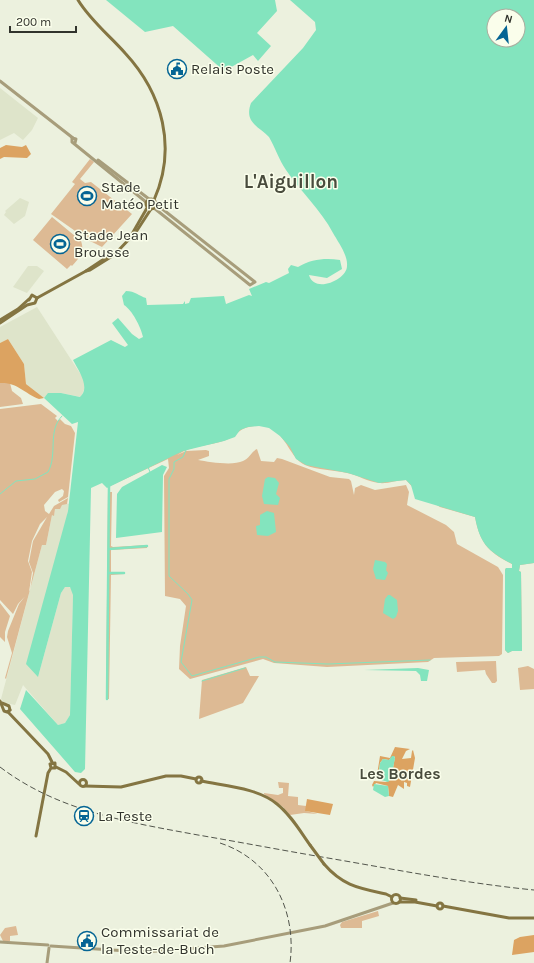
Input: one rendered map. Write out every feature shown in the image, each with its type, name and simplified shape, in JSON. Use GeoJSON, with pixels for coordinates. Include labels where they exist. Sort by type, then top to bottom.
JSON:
{"type":"FeatureCollection","features":[{"type":"Feature","properties":{"kind":"main road"},"geometry":{"type":"LineString","coordinates":[[0,322],[31,303],[35,303],[37,298],[86,271],[116,251],[131,236],[151,209],[155,202],[161,182],[165,158],[164,130],[159,104],[141,72],[91,17],[78,0]]}},
{"type":"Feature","properties":{"kind":"main road"},"geometry":{"type":"LineString","coordinates":[[151,209],[148,201],[155,202]]}},
{"type":"Feature","properties":{"kind":"main road"},"geometry":{"type":"LineString","coordinates":[[0,322],[18,309],[32,295],[37,298]]}},
{"type":"Feature","properties":{"kind":"main road"},"geometry":{"type":"LineString","coordinates":[[29,299],[31,303]]}},
{"type":"Feature","properties":{"kind":"main road"},"geometry":{"type":"LineString","coordinates":[[10,712],[4,711],[3,704],[9,706],[10,712],[48,754],[52,762],[56,764],[56,767],[66,772],[74,780],[80,782],[84,780],[86,784],[91,786],[121,787],[166,776],[181,776],[196,779],[198,783],[201,781],[263,795],[277,803],[287,814],[324,864],[333,874],[346,884],[386,894],[392,898],[393,903],[415,902],[437,905]]}},
{"type":"Feature","properties":{"kind":"main road"},"geometry":{"type":"LineString","coordinates":[[36,836],[48,773],[52,762]]}},
{"type":"Feature","properties":{"kind":"main road"},"geometry":{"type":"LineString","coordinates":[[51,768],[56,767]]}},
{"type":"Feature","properties":{"kind":"main road"},"geometry":{"type":"LineString","coordinates":[[80,782],[82,787],[86,784]]}},
{"type":"Feature","properties":{"kind":"main road"},"geometry":{"type":"LineString","coordinates":[[392,898],[396,895],[400,898],[437,905],[440,908],[443,906],[509,918],[534,918]]}},
{"type":"Feature","properties":{"kind":"main road"},"geometry":{"type":"LineString","coordinates":[[399,902],[400,898]]}},
{"type":"Feature","properties":{"kind":"street"},"geometry":{"type":"LineString","coordinates":[[0,82],[16,94],[19,99],[72,139],[148,201]]}},
{"type":"Feature","properties":{"kind":"street"},"geometry":{"type":"LineString","coordinates":[[151,209],[250,285],[255,282],[155,202]]}},
{"type":"Feature","properties":{"kind":"street"},"geometry":{"type":"LineString","coordinates":[[0,942],[143,952],[224,946],[325,926],[393,903]]}},
{"type":"Feature","properties":{"kind":"street"},"geometry":{"type":"LineString","coordinates":[[47,963],[49,946]]}},
{"type":"Feature","properties":{"kind":"shaded area"},"geometry":{"type":"Polygon","coordinates":[[[106,0],[275,0],[277,11],[257,33],[271,46],[258,61],[253,55],[224,71],[173,26],[145,32],[106,0]]]}},
{"type":"Feature","properties":{"kind":"shaded area"},"geometry":{"type":"Polygon","coordinates":[[[290,0],[534,0],[534,563],[520,565],[519,571],[521,572],[522,651],[512,651],[508,653],[505,650],[505,570],[506,568],[512,568],[512,564],[491,551],[486,546],[480,534],[475,517],[415,499],[411,485],[406,480],[379,483],[348,473],[306,465],[296,459],[290,447],[280,436],[269,428],[259,426],[248,427],[240,430],[235,437],[183,451],[107,488],[102,483],[91,488],[85,769],[81,773],[75,772],[20,709],[26,690],[58,725],[65,723],[70,715],[73,595],[70,587],[65,587],[61,593],[38,677],[26,664],[68,511],[78,422],[72,424],[44,398],[48,393],[61,393],[80,397],[83,393],[84,384],[73,360],[111,340],[125,347],[128,345],[112,323],[118,318],[132,334],[139,339],[143,337],[136,319],[124,305],[122,296],[126,291],[146,298],[147,305],[183,304],[185,301],[185,304],[189,303],[191,298],[224,296],[226,304],[249,295],[252,296],[249,289],[266,282],[269,283],[289,273],[288,269],[291,265],[298,267],[308,262],[319,260],[340,260],[342,269],[327,278],[309,275],[312,281],[317,284],[330,283],[342,276],[346,271],[346,257],[340,244],[317,208],[286,170],[269,137],[257,127],[250,118],[249,114],[251,103],[303,48],[316,30],[315,22],[290,0]]]}},
{"type":"Feature","properties":{"kind":"shaded area"},"geometry":{"type":"Polygon","coordinates":[[[0,88],[38,118],[32,130],[23,140],[14,133],[0,140],[0,88]]]}},
{"type":"Feature","properties":{"kind":"shaded area"},"geometry":{"type":"Polygon","coordinates":[[[6,145],[22,147],[26,145],[31,154],[27,158],[4,157],[0,159],[0,148],[6,145]]]}},
{"type":"Feature","properties":{"kind":"shaded area","name":"Stade Matéo Petit"},"geometry":{"type":"Polygon","coordinates":[[[90,159],[94,162],[80,179],[85,183],[91,182],[132,214],[102,247],[88,240],[51,214],[75,184],[72,182],[90,159]]]}},
{"type":"Feature","properties":{"kind":"shaded area"},"geometry":{"type":"Polygon","coordinates":[[[20,198],[29,202],[25,216],[14,224],[4,215],[6,212],[5,211],[20,198]]]}},
{"type":"Feature","properties":{"kind":"shaded area","name":"Stade Jean Brousse"},"geometry":{"type":"Polygon","coordinates":[[[52,217],[81,241],[81,255],[72,266],[71,265],[67,269],[33,240],[52,217]]]}},
{"type":"Feature","properties":{"kind":"shaded area"},"geometry":{"type":"Polygon","coordinates":[[[28,266],[37,266],[44,271],[27,293],[13,287],[28,266]]]}},
{"type":"Feature","properties":{"kind":"shaded area"},"geometry":{"type":"Polygon","coordinates":[[[37,307],[83,378],[85,387],[81,397],[61,393],[49,393],[44,398],[26,384],[24,364],[8,339],[0,343],[0,327],[37,307]]]}},
{"type":"Feature","properties":{"kind":"shaded area"},"geometry":{"type":"Polygon","coordinates":[[[304,324],[517,563],[534,563],[520,565],[519,571],[521,572],[522,651],[512,651],[508,653],[505,650],[505,570],[506,568],[512,568],[512,564],[491,551],[486,546],[480,534],[475,517],[440,507],[418,493],[406,480],[379,483],[351,474],[305,465],[300,462],[281,436],[276,432],[268,427],[251,426],[243,429],[226,440],[195,447],[189,449],[177,455],[186,451],[206,450],[209,451],[209,456],[198,460],[233,463],[245,460],[257,449],[261,461],[274,462],[277,458],[282,459],[330,477],[349,479],[351,481],[354,495],[355,488],[361,485],[375,490],[406,485],[409,492],[407,505],[446,525],[454,532],[457,544],[498,567],[503,575],[502,654],[499,656],[434,658],[428,662],[327,667],[274,663],[263,659],[190,679],[179,669],[180,646],[186,606],[180,599],[165,596],[164,476],[169,468],[168,459],[110,486],[304,324]]]}},
{"type":"Feature","properties":{"kind":"shaded area"},"geometry":{"type":"Polygon","coordinates":[[[8,339],[24,364],[26,384],[44,398],[39,399],[34,397],[11,384],[0,383],[0,343],[8,339]]]}},
{"type":"Feature","properties":{"kind":"shaded area"},"geometry":{"type":"Polygon","coordinates":[[[0,383],[10,383],[12,391],[21,398],[23,404],[0,407],[0,383]]]}},
{"type":"Feature","properties":{"kind":"shaded area"},"geometry":{"type":"Polygon","coordinates":[[[41,404],[57,416],[55,418],[58,421],[60,419],[65,424],[71,426],[75,433],[68,497],[59,502],[58,500],[63,496],[64,491],[62,489],[55,492],[44,505],[45,511],[49,514],[54,506],[68,498],[67,504],[62,505],[60,509],[55,509],[54,516],[52,515],[46,545],[42,545],[30,589],[33,573],[29,562],[33,541],[47,517],[40,524],[32,541],[28,561],[32,572],[29,591],[30,590],[6,679],[12,653],[7,637],[8,631],[19,604],[25,596],[18,604],[13,614],[0,600],[0,409],[41,404]]]}},
{"type":"Feature","properties":{"kind":"shaded area"},"geometry":{"type":"Polygon","coordinates":[[[162,465],[167,467],[163,475],[162,532],[116,538],[117,494],[122,487],[162,465]]]}},
{"type":"Feature","properties":{"kind":"shaded area"},"geometry":{"type":"Polygon","coordinates":[[[268,477],[275,478],[279,483],[276,494],[280,498],[278,505],[264,504],[262,496],[265,479],[268,477]]]}},
{"type":"Feature","properties":{"kind":"shaded area"},"geometry":{"type":"Polygon","coordinates":[[[108,492],[112,492],[111,546],[147,545],[147,548],[111,550],[111,572],[124,572],[124,574],[111,575],[109,699],[106,699],[108,492]]]}},
{"type":"Feature","properties":{"kind":"shaded area"},"geometry":{"type":"Polygon","coordinates":[[[65,503],[69,504],[68,511],[38,677],[61,593],[65,587],[68,586],[73,590],[70,715],[65,723],[58,725],[23,685],[15,705],[5,703],[1,699],[42,545],[46,545],[52,515],[54,515],[55,509],[65,503]]]}},
{"type":"Feature","properties":{"kind":"shaded area"},"geometry":{"type":"Polygon","coordinates":[[[267,511],[274,513],[276,532],[268,536],[257,535],[256,526],[260,525],[260,515],[267,511]]]}},
{"type":"Feature","properties":{"kind":"shaded area"},"geometry":{"type":"Polygon","coordinates":[[[375,560],[385,562],[387,564],[386,570],[388,573],[385,580],[376,579],[373,569],[375,560]]]}},
{"type":"Feature","properties":{"kind":"shaded area"},"geometry":{"type":"Polygon","coordinates":[[[388,595],[397,600],[398,611],[396,617],[393,619],[383,613],[385,599],[388,595]]]}},
{"type":"Feature","properties":{"kind":"shaded area"},"geometry":{"type":"Polygon","coordinates":[[[0,603],[10,616],[5,632],[5,642],[0,637],[0,603]]]}},
{"type":"Feature","properties":{"kind":"shaded area"},"geometry":{"type":"Polygon","coordinates":[[[496,661],[497,681],[495,683],[492,683],[485,670],[457,672],[456,662],[496,661]]]}},
{"type":"Feature","properties":{"kind":"shaded area"},"geometry":{"type":"Polygon","coordinates":[[[528,666],[534,669],[534,689],[520,690],[518,668],[528,666]]]}},
{"type":"Feature","properties":{"kind":"shaded area"},"geometry":{"type":"Polygon","coordinates":[[[246,667],[250,676],[259,676],[243,703],[199,719],[202,680],[246,667]]]}},
{"type":"Feature","properties":{"kind":"shaded area"},"geometry":{"type":"Polygon","coordinates":[[[418,668],[429,670],[427,681],[421,681],[420,675],[416,671],[364,670],[418,668]]]}},
{"type":"Feature","properties":{"kind":"shaded area"},"geometry":{"type":"Polygon","coordinates":[[[395,747],[410,749],[406,751],[402,759],[411,758],[413,750],[415,758],[410,787],[404,782],[404,789],[398,785],[393,797],[389,796],[388,786],[376,783],[373,787],[372,785],[374,781],[386,782],[391,779],[395,757],[393,756],[389,760],[383,759],[380,763],[378,779],[373,778],[373,774],[377,775],[380,756],[390,758],[395,747]]]}},
{"type":"Feature","properties":{"kind":"shaded area"},"geometry":{"type":"Polygon","coordinates":[[[392,756],[395,758],[391,779],[388,782],[378,779],[380,763],[383,759],[389,760],[392,756]]]}},
{"type":"Feature","properties":{"kind":"shaded area"},"geometry":{"type":"Polygon","coordinates":[[[278,782],[289,783],[288,796],[298,797],[298,805],[306,806],[306,811],[318,814],[304,813],[290,815],[283,807],[264,794],[278,795],[283,793],[283,788],[279,788],[278,782]]]}},
{"type":"Feature","properties":{"kind":"shaded area"},"geometry":{"type":"Polygon","coordinates":[[[374,784],[388,786],[389,796],[385,797],[373,790],[374,784]]]}},
{"type":"Feature","properties":{"kind":"shaded area"},"geometry":{"type":"Polygon","coordinates":[[[307,799],[333,804],[330,815],[305,811],[307,799]]]}},
{"type":"Feature","properties":{"kind":"shaded area"},"geometry":{"type":"Polygon","coordinates":[[[378,911],[379,916],[362,921],[362,928],[341,928],[340,925],[342,922],[378,911]]]}},
{"type":"Feature","properties":{"kind":"shaded area"},"geometry":{"type":"Polygon","coordinates":[[[16,926],[18,935],[10,936],[10,941],[3,941],[0,935],[5,928],[16,926]]]}},
{"type":"Feature","properties":{"kind":"shaded area"},"geometry":{"type":"Polygon","coordinates":[[[534,935],[534,952],[512,955],[514,940],[520,937],[534,935]]]}},
{"type":"Feature","properties":{"kind":"waterway"},"geometry":{"type":"LineString","coordinates":[[0,494],[16,481],[35,479],[48,472],[51,465],[55,429],[62,416]]}},
{"type":"Feature","properties":{"kind":"waterway"},"geometry":{"type":"LineString","coordinates":[[186,450],[183,457],[174,462],[174,469],[169,479],[169,576],[188,594],[192,600],[181,662],[192,676],[259,657],[266,657],[275,662],[328,664],[430,660]]}},
{"type":"Feature","properties":{"kind":"waterway"},"geometry":{"type":"LineString","coordinates":[[148,467],[150,472]]}},
{"type":"Feature","properties":{"kind":"waterway"},"geometry":{"type":"LineString","coordinates":[[107,699],[109,486]]}},
{"type":"Feature","properties":{"kind":"waterway"},"geometry":{"type":"LineString","coordinates":[[109,549],[147,546]]}},
{"type":"Feature","properties":{"kind":"waterway"},"geometry":{"type":"LineString","coordinates":[[109,573],[124,573]]}},
{"type":"Feature","properties":{"kind":"waterway"},"geometry":{"type":"LineString","coordinates":[[202,681],[245,668]]}},
{"type":"Feature","properties":{"kind":"railway"},"geometry":{"type":"LineString","coordinates":[[0,767],[22,782],[69,804],[94,813],[145,825],[481,884],[534,890]]}},
{"type":"Feature","properties":{"kind":"railway"},"geometry":{"type":"LineString","coordinates":[[220,843],[238,851],[254,862],[267,875],[277,890],[285,907],[289,925],[291,944],[290,963]]}},
{"type":"Feature","properties":{"kind":"place","name":"Relais Poste"},"geometry":{"type":"Point","coordinates":[177,69]}},
{"type":"Feature","properties":{"kind":"place","name":"Stade Matéo Petit"},"geometry":{"type":"Point","coordinates":[87,196]}},
{"type":"Feature","properties":{"kind":"place","name":"Stade Jean Brousse"},"geometry":{"type":"Point","coordinates":[60,244]}},
{"type":"Feature","properties":{"kind":"place","name":"La Teste"},"geometry":{"type":"Point","coordinates":[84,816]}},
{"type":"Feature","properties":{"kind":"place","name":"Commissariat de la Teste-de-Buch"},"geometry":{"type":"Point","coordinates":[87,941]}},
{"type":"Feature","properties":{"kind":"district","name":"L'Aiguillon"},"geometry":{"type":"Point","coordinates":[291,182]}},
{"type":"Feature","properties":{"kind":"district","name":"Les Bordes"},"geometry":{"type":"Point","coordinates":[400,773]}}]}
